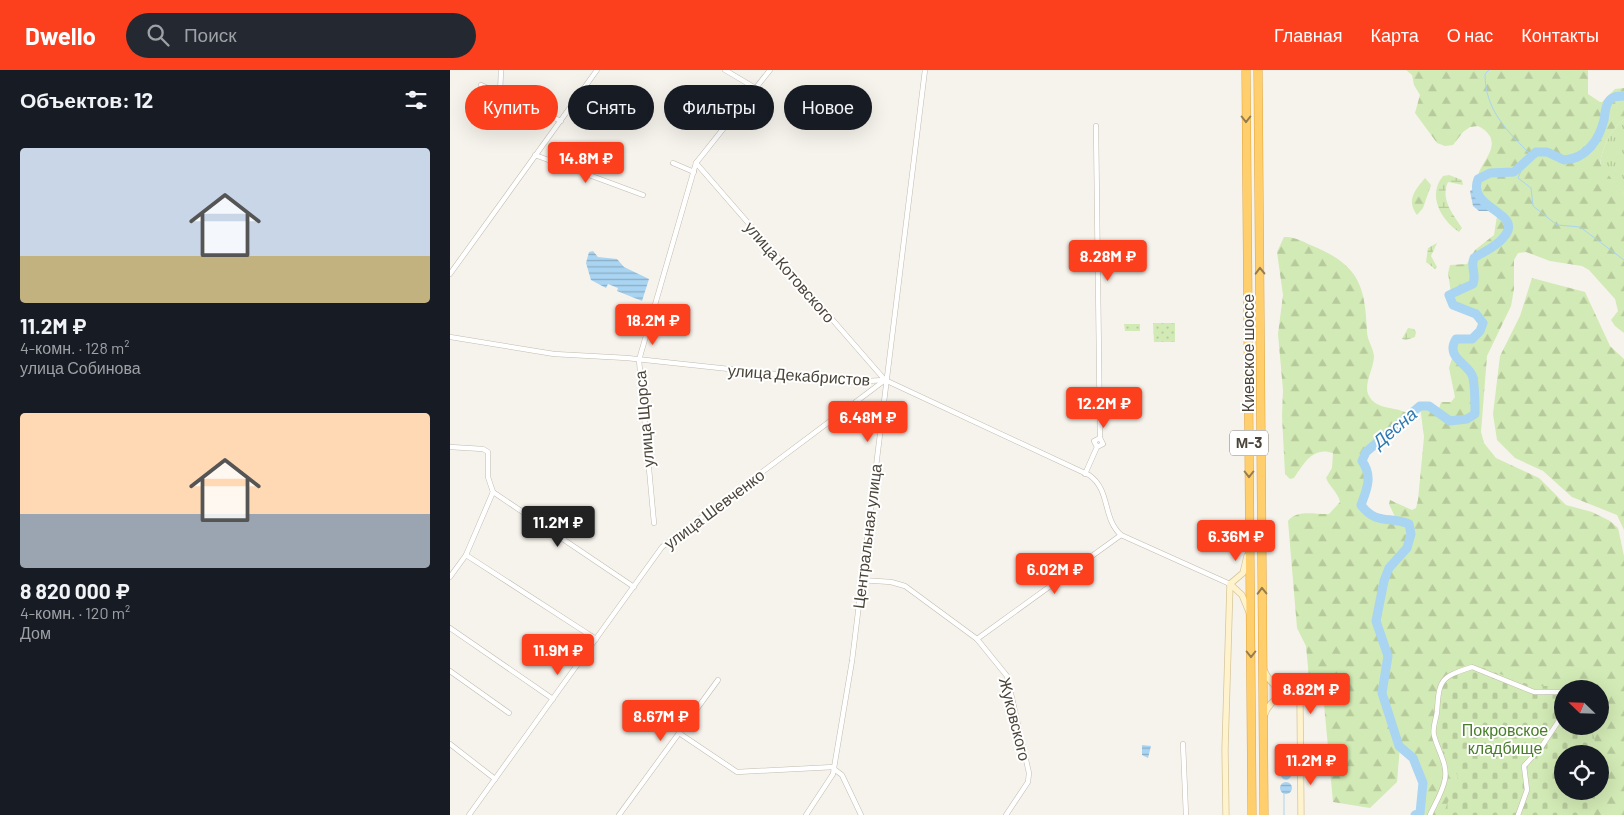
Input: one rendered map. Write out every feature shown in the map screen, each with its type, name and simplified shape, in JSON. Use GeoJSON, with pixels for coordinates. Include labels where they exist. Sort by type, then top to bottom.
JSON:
{"type":"FeatureCollection","features":[{"type":"Feature","properties":{"kind":"highway","name":"Киевское шоссе"},"geometry":{"type":"LineString","coordinates":[[1246,70],[1252,815]]}},
{"type":"Feature","properties":{"kind":"highway","name":"Киевское шоссе"},"geometry":{"type":"LineString","coordinates":[[1258,70],[1264,815]]}},
{"type":"Feature","properties":{"kind":"street"},"geometry":{"type":"LineString","coordinates":[[500,85],[501,70]]}},
{"type":"Feature","properties":{"kind":"street"},"geometry":{"type":"LineString","coordinates":[[450,274],[597,70]]}},
{"type":"Feature","properties":{"kind":"street"},"geometry":{"type":"LineString","coordinates":[[725,70],[750,85]]}},
{"type":"Feature","properties":{"kind":"street"},"geometry":{"type":"LineString","coordinates":[[760,85],[770,70]]}},
{"type":"Feature","properties":{"kind":"street","name":"Центральная улица"},"geometry":{"type":"LineString","coordinates":[[806,815],[828,783],[834,768],[852,661],[885,380],[925,70]]}},
{"type":"Feature","properties":{"kind":"street"},"geometry":{"type":"LineString","coordinates":[[558,119],[562,121]]}},
{"type":"Feature","properties":{"kind":"street"},"geometry":{"type":"LineString","coordinates":[[1085,474],[1097,447],[1103,444],[1100,438],[1096,126]]}},
{"type":"Feature","properties":{"kind":"street"},"geometry":{"type":"LineString","coordinates":[[696,163],[723,130]]}},
{"type":"Feature","properties":{"kind":"street"},"geometry":{"type":"LineString","coordinates":[[535,155],[643,195]]}},
{"type":"Feature","properties":{"kind":"street"},"geometry":{"type":"LineString","coordinates":[[673,163],[694,172]]}},
{"type":"Feature","properties":{"kind":"street","name":"улица Котовского"},"geometry":{"type":"LineString","coordinates":[[696,163],[885,380]]}},
{"type":"Feature","properties":{"kind":"street","name":"улица Щорса"},"geometry":{"type":"LineString","coordinates":[[654,524],[639,360],[696,163]]}},
{"type":"Feature","properties":{"kind":"street","name":"улица Декабристов"},"geometry":{"type":"LineString","coordinates":[[450,337],[554,354],[639,360],[850,382],[885,380],[1085,474],[1100,485],[1110,522],[1121,535]]}},
{"type":"Feature","properties":{"kind":"street","name":"улица Шевченко"},"geometry":{"type":"LineString","coordinates":[[469,815],[662,547],[885,380]]}},
{"type":"Feature","properties":{"kind":"street"},"geometry":{"type":"LineString","coordinates":[[450,447],[483,449],[488,452],[488,477],[493,492],[634,587]]}},
{"type":"Feature","properties":{"kind":"street"},"geometry":{"type":"LineString","coordinates":[[450,577],[466,555],[493,492]]}},
{"type":"Feature","properties":{"kind":"street"},"geometry":{"type":"LineString","coordinates":[[977,639],[1121,535],[1230,584],[1245,599],[1251,621]]}},
{"type":"Feature","properties":{"kind":"street"},"geometry":{"type":"LineString","coordinates":[[1226,815],[1225,750],[1229,594],[1230,584],[1244,572],[1250,544]]}},
{"type":"Feature","properties":{"kind":"street"},"geometry":{"type":"LineString","coordinates":[[466,555],[596,639]]}},
{"type":"Feature","properties":{"kind":"street","name":"Жуковского"},"geometry":{"type":"LineString","coordinates":[[861,580],[891,582],[905,586],[977,639],[1007,676],[1029,773],[1028,782],[1006,815]]}},
{"type":"Feature","properties":{"kind":"street"},"geometry":{"type":"LineString","coordinates":[[1229,594],[1232,590],[1238,590]]}},
{"type":"Feature","properties":{"kind":"street"},"geometry":{"type":"LineString","coordinates":[[450,628],[553,699]]}},
{"type":"Feature","properties":{"kind":"street"},"geometry":{"type":"LineString","coordinates":[[1430,815],[1445,779],[1445,764],[1433,732],[1437,714],[1436,695],[1442,681],[1457,671],[1472,666],[1534,692],[1554,692]]}},
{"type":"Feature","properties":{"kind":"street"},"geometry":{"type":"LineString","coordinates":[[1263,668],[1272,685],[1298,698],[1300,704],[1301,815]]}},
{"type":"Feature","properties":{"kind":"street"},"geometry":{"type":"LineString","coordinates":[[450,671],[509,713]]}},
{"type":"Feature","properties":{"kind":"street"},"geometry":{"type":"LineString","coordinates":[[619,815],[718,680]]}},
{"type":"Feature","properties":{"kind":"street"},"geometry":{"type":"LineString","coordinates":[[1263,720],[1271,704],[1279,697],[1289,694]]}},
{"type":"Feature","properties":{"kind":"street"},"geometry":{"type":"LineString","coordinates":[[1518,815],[1527,790],[1524,766],[1542,746],[1554,728]]}},
{"type":"Feature","properties":{"kind":"street"},"geometry":{"type":"LineString","coordinates":[[679,733],[737,772],[834,768],[842,775],[861,815]]}},
{"type":"Feature","properties":{"kind":"street"},"geometry":{"type":"LineString","coordinates":[[450,744],[494,779]]}},
{"type":"Feature","properties":{"kind":"street"},"geometry":{"type":"LineString","coordinates":[[1182,744],[1186,815]]}},
{"type":"Feature","properties":{"kind":"green space"},"geometry":{"type":"Polygon","coordinates":[[[1406,70],[1588,70],[1588,94],[1600,102],[1615,89],[1624,88],[1624,119],[1608,139],[1600,164],[1624,195],[1624,333],[1611,320],[1618,311],[1615,299],[1589,270],[1582,266],[1550,261],[1526,252],[1518,253],[1514,260],[1514,289],[1511,306],[1487,356],[1481,432],[1484,443],[1496,458],[1539,478],[1566,505],[1592,512],[1610,521],[1618,528],[1624,556],[1624,815],[1415,815],[1420,813],[1420,776],[1414,759],[1400,746],[1397,782],[1370,808],[1333,802],[1322,682],[1309,678],[1306,646],[1297,628],[1288,521],[1292,517],[1307,513],[1329,514],[1340,502],[1338,495],[1326,478],[1332,468],[1333,453],[1320,452],[1310,457],[1294,478],[1290,479],[1285,474],[1282,416],[1283,390],[1278,334],[1283,295],[1277,252],[1284,237],[1303,241],[1340,261],[1356,278],[1361,288],[1367,334],[1374,356],[1367,385],[1368,394],[1372,400],[1381,406],[1399,410],[1410,415],[1366,452],[1362,461],[1367,472],[1368,483],[1361,505],[1376,518],[1396,519],[1389,504],[1390,500],[1412,510],[1416,508],[1418,500],[1424,437],[1420,406],[1429,406],[1438,412],[1441,402],[1451,402],[1455,397],[1449,368],[1454,352],[1454,341],[1472,339],[1483,325],[1481,319],[1476,315],[1454,305],[1450,301],[1449,295],[1451,293],[1448,273],[1450,265],[1467,264],[1475,250],[1494,235],[1499,213],[1483,202],[1476,193],[1479,172],[1491,147],[1490,136],[1478,126],[1470,127],[1463,132],[1453,145],[1445,146],[1437,143],[1415,113],[1420,95],[1414,85],[1412,75],[1406,70]]]}},
{"type":"Feature","properties":{"kind":"green space"},"geometry":{"type":"Polygon","coordinates":[[[1624,119],[1624,195],[1600,165],[1608,139],[1624,119]]]}},
{"type":"Feature","properties":{"kind":"green space"},"geometry":{"type":"Polygon","coordinates":[[[1449,175],[1462,180],[1463,185],[1448,182],[1446,188],[1449,206],[1462,228],[1459,232],[1452,227],[1442,214],[1436,199],[1438,183],[1443,176],[1449,175]]]}},
{"type":"Feature","properties":{"kind":"green space"},"geometry":{"type":"Polygon","coordinates":[[[1425,178],[1431,185],[1423,208],[1417,215],[1412,205],[1413,195],[1425,178]]]}},
{"type":"Feature","properties":{"kind":"green space"},"geometry":{"type":"Polygon","coordinates":[[[1437,243],[1431,256],[1437,267],[1435,269],[1426,262],[1428,248],[1437,243]]]}},
{"type":"Feature","properties":{"kind":"green space"},"geometry":{"type":"Polygon","coordinates":[[[1532,278],[1585,292],[1610,346],[1624,359],[1624,530],[1617,515],[1572,497],[1543,471],[1515,458],[1497,440],[1493,414],[1500,356],[1520,316],[1532,278]]]}},
{"type":"Feature","properties":{"kind":"green space"},"geometry":{"type":"Polygon","coordinates":[[[1153,323],[1175,323],[1175,342],[1154,342],[1153,323]]]}},
{"type":"Feature","properties":{"kind":"green space"},"geometry":{"type":"Polygon","coordinates":[[[1124,324],[1140,324],[1140,331],[1125,331],[1124,324]]]}},
{"type":"Feature","properties":{"kind":"green space"},"geometry":{"type":"Polygon","coordinates":[[[1408,328],[1414,329],[1416,332],[1415,337],[1406,340],[1402,339],[1408,328]]]}},
{"type":"Feature","properties":{"kind":"green space"},"geometry":{"type":"Polygon","coordinates":[[[1124,391],[1132,391],[1132,410],[1124,411],[1124,391]]]}},
{"type":"Feature","properties":{"kind":"green space","name":"Покровское кладбище"},"geometry":{"type":"Polygon","coordinates":[[[1481,667],[1533,686],[1554,686],[1554,735],[1593,735],[1596,745],[1554,745],[1554,800],[1594,800],[1592,815],[1443,815],[1458,776],[1438,742],[1442,688],[1450,675],[1481,667]]]}},
{"type":"Feature","properties":{"kind":"water"},"geometry":{"type":"Polygon","coordinates":[[[1476,187],[1479,198],[1492,208],[1490,211],[1479,211],[1473,206],[1470,191],[1476,187]]]}},
{"type":"Feature","properties":{"kind":"water"},"geometry":{"type":"Polygon","coordinates":[[[593,251],[598,257],[617,259],[624,267],[649,279],[642,301],[617,291],[618,288],[608,284],[606,288],[591,280],[586,263],[589,252],[593,251]]]}},
{"type":"Feature","properties":{"kind":"water"},"geometry":{"type":"Polygon","coordinates":[[[1142,745],[1151,746],[1148,758],[1142,755],[1142,745]]]}},
{"type":"Feature","properties":{"kind":"water"},"geometry":{"type":"Polygon","coordinates":[[[1286,768],[1292,774],[1286,780],[1280,774],[1286,768]]]}},
{"type":"Feature","properties":{"kind":"water"},"geometry":{"type":"Polygon","coordinates":[[[1286,782],[1292,788],[1286,794],[1280,788],[1286,782]]]}},
{"type":"Feature","properties":{"kind":"waterway"},"geometry":{"type":"LineString","coordinates":[[1489,70],[1485,74],[1486,87],[1493,109],[1506,128],[1531,155]]}},
{"type":"Feature","properties":{"kind":"waterway","name":"Десна"},"geometry":{"type":"LineString","coordinates":[[1415,815],[1420,813],[1423,783],[1413,758],[1399,746],[1382,693],[1388,656],[1376,621],[1384,581],[1389,568],[1407,548],[1411,534],[1409,524],[1378,518],[1361,505],[1368,483],[1367,472],[1362,461],[1366,452],[1420,406],[1429,406],[1450,421],[1467,419],[1475,414],[1473,378],[1455,355],[1453,345],[1456,339],[1472,339],[1480,331],[1483,323],[1476,314],[1453,305],[1449,295],[1473,284],[1474,258],[1497,244],[1508,229],[1508,222],[1480,198],[1477,189],[1478,179],[1490,173],[1514,172],[1536,152],[1547,152],[1564,160],[1579,156],[1590,147],[1599,135],[1609,101],[1614,97],[1624,96]]}},
{"type":"Feature","properties":{"kind":"waterway"},"geometry":{"type":"LineString","coordinates":[[1523,166],[1518,178],[1531,188],[1533,206],[1557,225],[1580,227],[1624,260]]}},
{"type":"Feature","properties":{"kind":"waterway"},"geometry":{"type":"LineString","coordinates":[[1284,793],[1284,815]]}}]}
